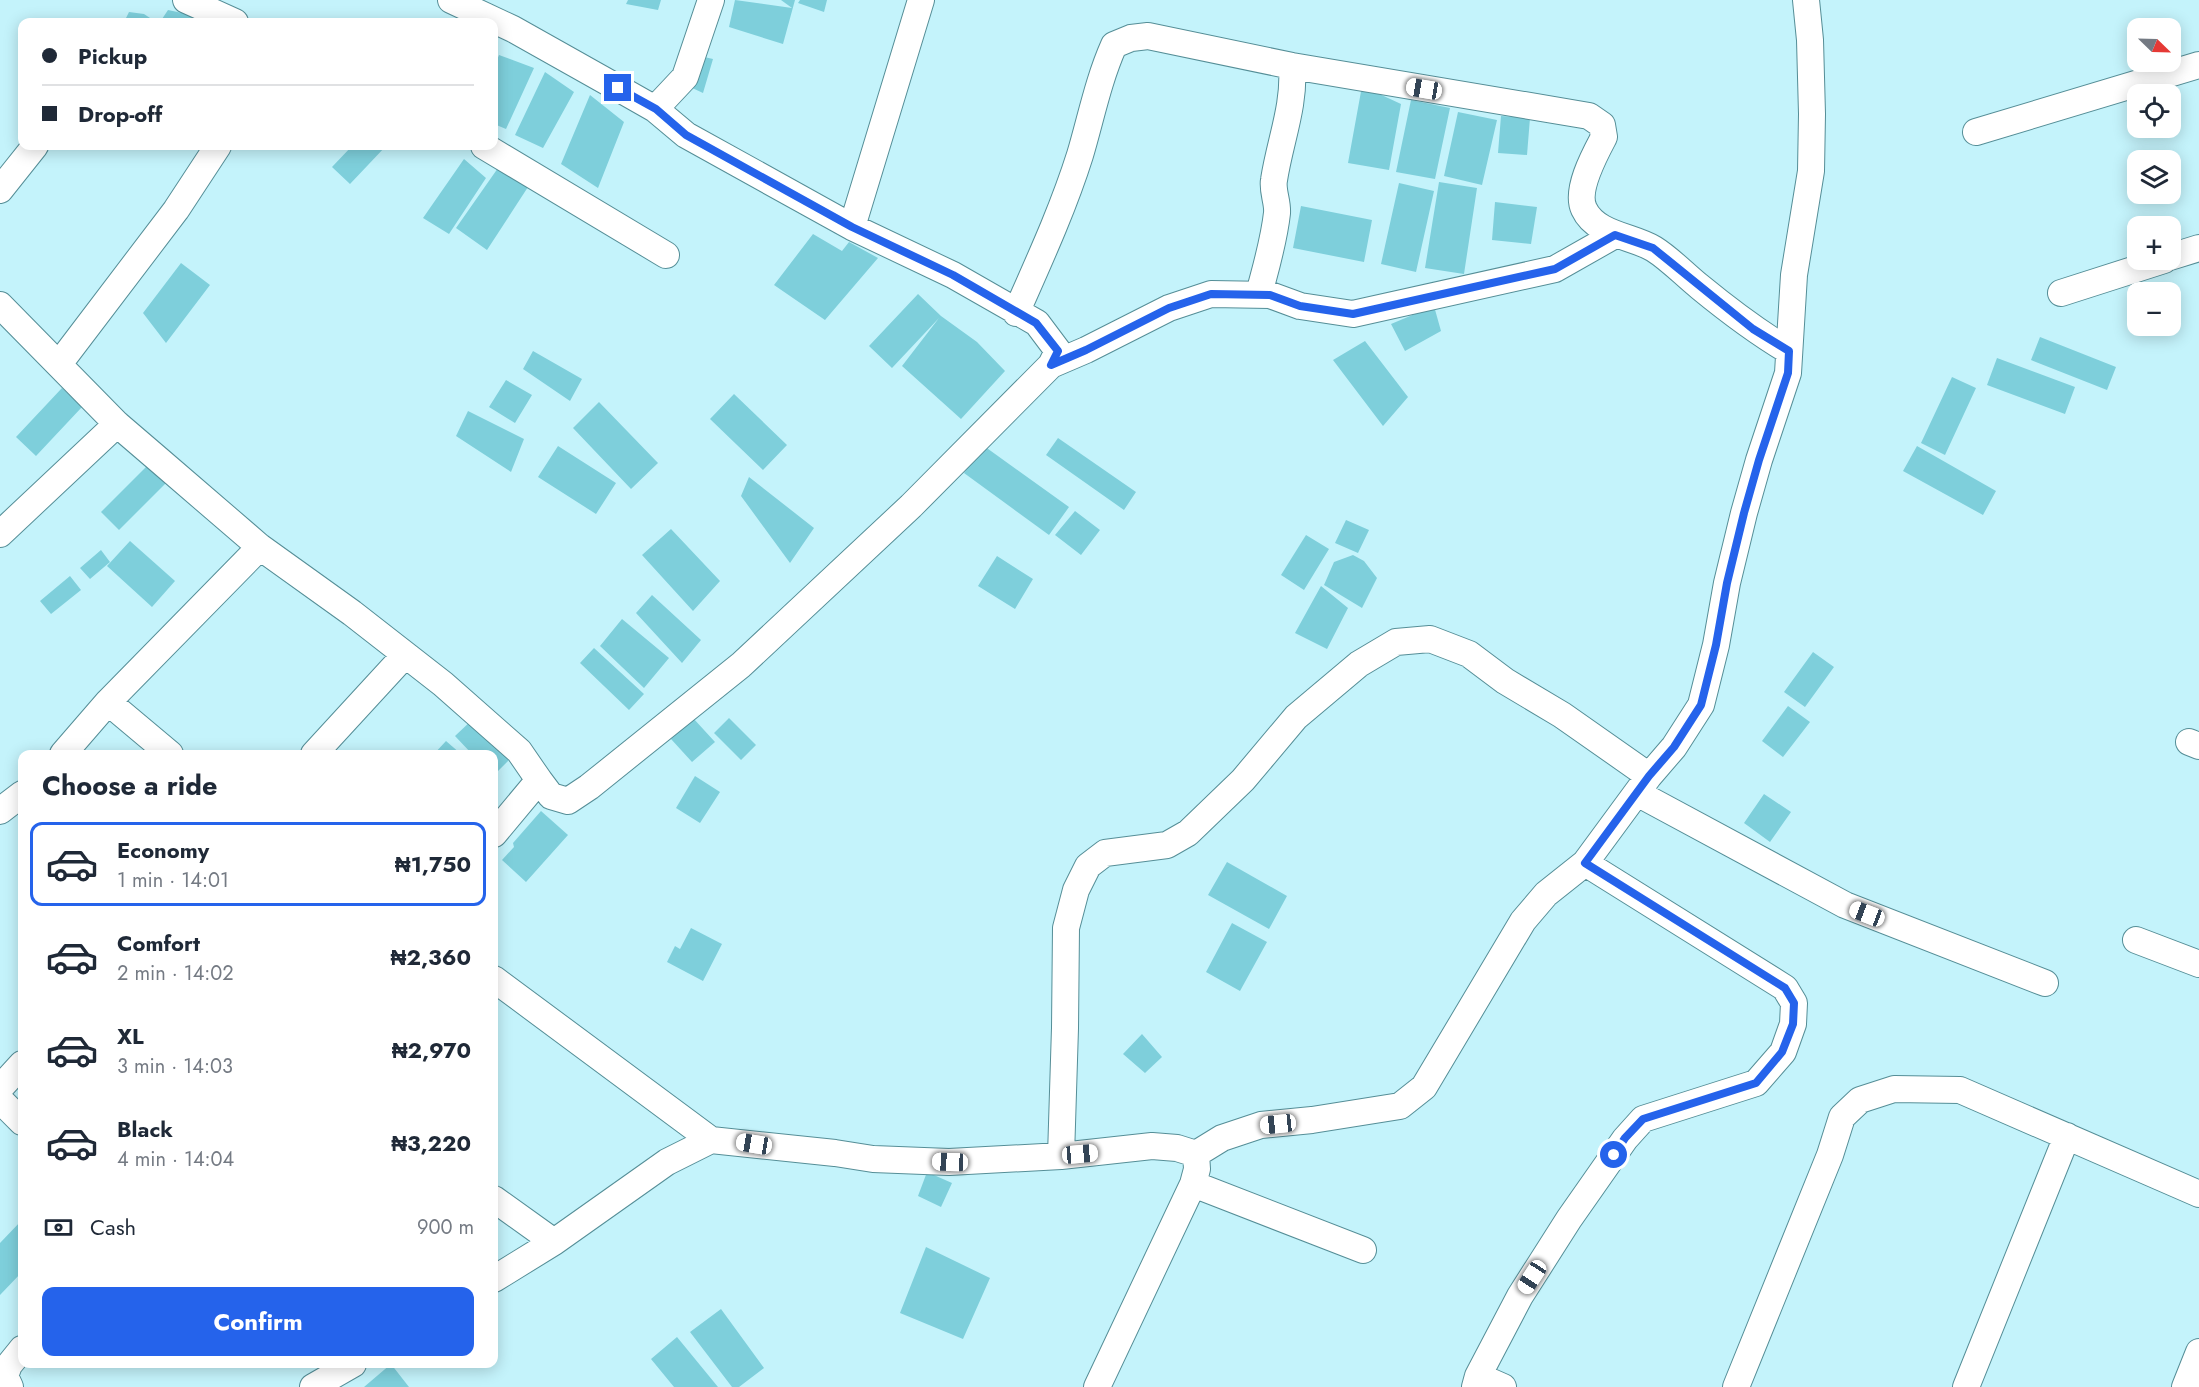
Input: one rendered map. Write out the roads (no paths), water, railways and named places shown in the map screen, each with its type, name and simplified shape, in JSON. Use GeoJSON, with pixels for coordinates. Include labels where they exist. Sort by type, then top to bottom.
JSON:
{"type":"FeatureCollection","features":[{"type":"Feature","properties":{"kind":"street"},"geometry":{"type":"LineString","coordinates":[[186,0],[227,18]]}},
{"type":"Feature","properties":{"kind":"street"},"geometry":{"type":"LineString","coordinates":[[452,0],[490,18]]}},
{"type":"Feature","properties":{"kind":"street"},"geometry":{"type":"LineString","coordinates":[[656,109],[685,77],[711,0]]}},
{"type":"Feature","properties":{"kind":"street"},"geometry":{"type":"LineString","coordinates":[[852,227],[921,0]]}},
{"type":"Feature","properties":{"kind":"street"},"geometry":{"type":"LineString","coordinates":[[1196,1155],[1222,1138],[1261,1125],[1400,1107],[1424,1087],[1523,921],[1546,894],[1585,863],[1674,747],[1701,705],[1744,513],[1788,373],[1794,275],[1811,171],[1810,40],[1806,0]]}},
{"type":"Feature","properties":{"kind":"street"},"geometry":{"type":"LineString","coordinates":[[0,305],[117,424],[260,547],[352,613],[443,684],[519,751],[551,796],[568,801],[589,787],[741,665],[911,506],[1051,365],[1058,351],[1036,323],[953,275],[852,227],[686,135],[656,109],[498,22]]}},
{"type":"Feature","properties":{"kind":"street"},"geometry":{"type":"LineString","coordinates":[[1016,313],[1050,237],[1079,155],[1102,73],[1114,45],[1131,38],[1148,36],[1292,66],[1589,116],[1602,124],[1604,137],[1581,192],[1583,208],[1589,218],[1615,235],[1653,248],[1753,329],[1789,351]]}},
{"type":"Feature","properties":{"kind":"street"},"geometry":{"type":"LineString","coordinates":[[1976,132],[2199,65]]}},
{"type":"Feature","properties":{"kind":"street"},"geometry":{"type":"LineString","coordinates":[[1258,294],[1272,248],[1275,229],[1277,210],[1273,183],[1294,87],[1292,66]]}},
{"type":"Feature","properties":{"kind":"street"},"geometry":{"type":"LineString","coordinates":[[0,190],[32,150]]}},
{"type":"Feature","properties":{"kind":"street"},"geometry":{"type":"LineString","coordinates":[[59,364],[176,210],[215,150]]}},
{"type":"Feature","properties":{"kind":"street"},"geometry":{"type":"LineString","coordinates":[[491,150],[666,255]]}},
{"type":"Feature","properties":{"kind":"street"},"geometry":{"type":"LineString","coordinates":[[1051,365],[1180,304],[1211,294],[1270,295],[1300,306],[1353,314],[1555,269],[1615,235]]}},
{"type":"Feature","properties":{"kind":"street"},"geometry":{"type":"LineString","coordinates":[[2181,254],[2199,248]]}},
{"type":"Feature","properties":{"kind":"street"},"geometry":{"type":"LineString","coordinates":[[2061,293],[2133,270]]}},
{"type":"Feature","properties":{"kind":"street"},"geometry":{"type":"LineString","coordinates":[[0,534],[117,424]]}},
{"type":"Feature","properties":{"kind":"street"},"geometry":{"type":"LineString","coordinates":[[66,750],[108,702],[260,547]]}},
{"type":"Feature","properties":{"kind":"street"},"geometry":{"type":"LineString","coordinates":[[1061,1156],[1066,928],[1076,890],[1088,866],[1105,853],[1167,845],[1188,833],[1243,780],[1296,717],[1359,664],[1396,642],[1430,639],[1469,654],[1505,681],[1562,715],[1643,785],[1845,905],[2045,983]]}},
{"type":"Feature","properties":{"kind":"street"},"geometry":{"type":"LineString","coordinates":[[318,750],[405,655]]}},
{"type":"Feature","properties":{"kind":"street"},"geometry":{"type":"LineString","coordinates":[[108,702],[165,750]]}},
{"type":"Feature","properties":{"kind":"street"},"geometry":{"type":"LineString","coordinates":[[498,829],[539,780]]}},
{"type":"Feature","properties":{"kind":"street"},"geometry":{"type":"LineString","coordinates":[[0,811],[18,797]]}},
{"type":"Feature","properties":{"kind":"street"},"geometry":{"type":"LineString","coordinates":[[1503,1387],[1476,1381],[1520,1296],[1569,1219],[1625,1138],[1643,1119],[1756,1083],[1782,1052],[1793,1024],[1794,1003],[1785,988],[1585,863]]}},
{"type":"Feature","properties":{"kind":"street"},"geometry":{"type":"LineString","coordinates":[[2136,940],[2199,964]]}},
{"type":"Feature","properties":{"kind":"street"},"geometry":{"type":"LineString","coordinates":[[498,983],[711,1140],[835,1152],[873,1159],[950,1162],[1061,1156],[1152,1146],[1177,1148],[1196,1155]]}},
{"type":"Feature","properties":{"kind":"street"},"geometry":{"type":"LineString","coordinates":[[0,1088],[18,1068]]}},
{"type":"Feature","properties":{"kind":"street"},"geometry":{"type":"LineString","coordinates":[[1736,1387],[1830,1155],[1842,1117],[1860,1100],[1894,1089],[1960,1090],[2199,1194]]}},
{"type":"Feature","properties":{"kind":"street"},"geometry":{"type":"LineString","coordinates":[[0,1100],[18,1118]]}},
{"type":"Feature","properties":{"kind":"street"},"geometry":{"type":"LineString","coordinates":[[1966,1387],[2067,1136]]}},
{"type":"Feature","properties":{"kind":"street"},"geometry":{"type":"LineString","coordinates":[[498,1277],[554,1242],[667,1162],[711,1140]]}},
{"type":"Feature","properties":{"kind":"street"},"geometry":{"type":"LineString","coordinates":[[1097,1387],[1193,1184],[1197,1169],[1196,1155]]}},
{"type":"Feature","properties":{"kind":"street"},"geometry":{"type":"LineString","coordinates":[[1193,1184],[1363,1250]]}},
{"type":"Feature","properties":{"kind":"street"},"geometry":{"type":"LineString","coordinates":[[498,1202],[554,1242]]}},
{"type":"Feature","properties":{"kind":"street"},"geometry":{"type":"LineString","coordinates":[[2185,1387],[2199,1352]]}},
{"type":"Feature","properties":{"kind":"street"},"geometry":{"type":"LineString","coordinates":[[10,1387],[5,1376],[9,1365],[18,1354]]}},
{"type":"Feature","properties":{"kind":"street"},"geometry":{"type":"LineString","coordinates":[[314,1387],[346,1368]]}}]}
